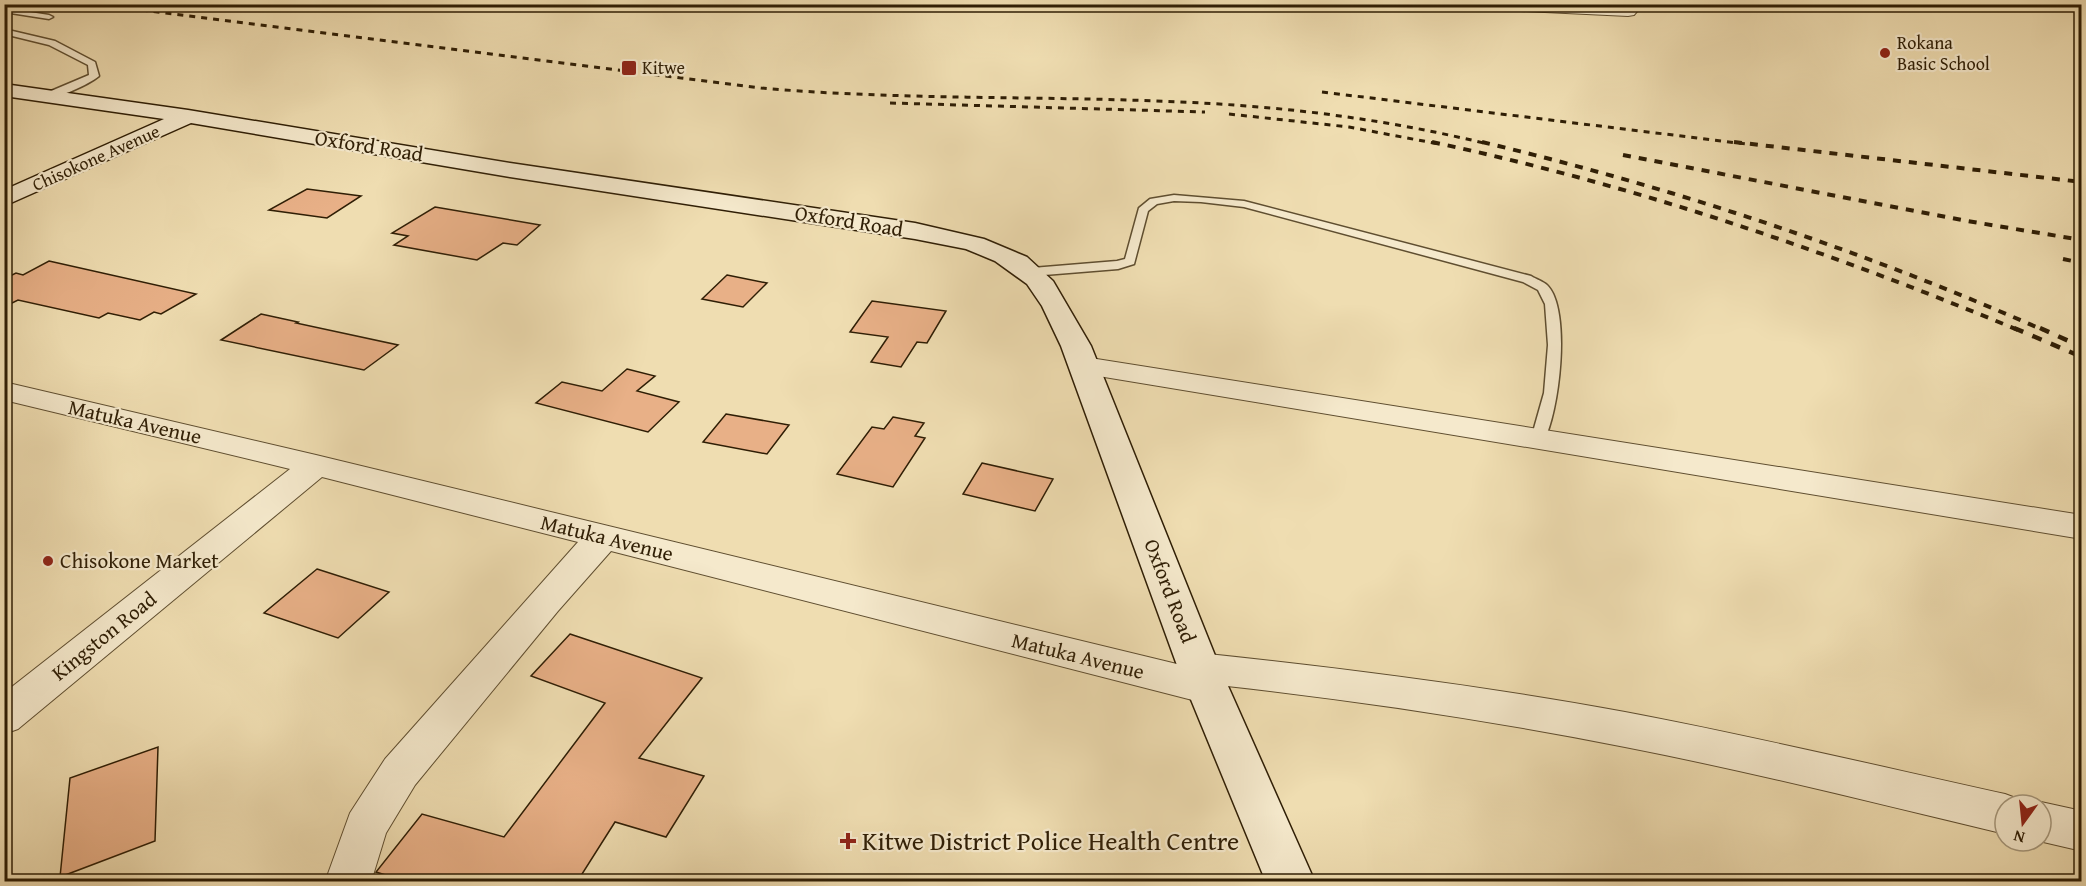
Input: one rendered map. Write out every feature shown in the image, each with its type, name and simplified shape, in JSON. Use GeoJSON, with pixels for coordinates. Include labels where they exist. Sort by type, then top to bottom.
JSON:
{"type":"FeatureCollection","features":[{"type":"Feature","properties":{"kind":"main road","name":"Oxford Road"},"geometry":{"type":"LineString","coordinates":[[4,90],[188,116],[498,168],[915,231],[965,240],[1002,254],[1032,272],[1053,302],[1084,366],[1204,678],[1291,882]]}},
{"type":"Feature","properties":{"kind":"main road","name":"Chisokone Avenue"},"geometry":{"type":"LineString","coordinates":[[4,199],[188,116]]}},
{"type":"Feature","properties":{"kind":"street"},"geometry":{"type":"LineString","coordinates":[[1480,4],[1628,10],[1631,9],[1629,4]]}},
{"type":"Feature","properties":{"kind":"street"},"geometry":{"type":"LineString","coordinates":[[1084,366],[2082,527]]}},
{"type":"Feature","properties":{"kind":"street","name":"Matuka Avenue"},"geometry":{"type":"LineString","coordinates":[[4,391],[316,465],[603,537],[1204,678],[1395,692],[1540,715],[1686,742],[1993,810]]}},
{"type":"Feature","properties":{"kind":"street","name":"Kingston Road"},"geometry":{"type":"LineString","coordinates":[[4,717],[316,465]]}},
{"type":"Feature","properties":{"kind":"street"},"geometry":{"type":"LineString","coordinates":[[348,882],[366,827],[400,772],[530,618],[603,537]]}},
{"type":"Feature","properties":{"kind":"street"},"geometry":{"type":"LineString","coordinates":[[2053,825],[2082,831]]}},
{"type":"Feature","properties":{"kind":"lane"},"geometry":{"type":"LineString","coordinates":[[4,10],[49,17]]}},
{"type":"Feature","properties":{"kind":"lane"},"geometry":{"type":"LineString","coordinates":[[4,31],[52,43],[92,64],[94,76],[80,84],[47,96]]}},
{"type":"Feature","properties":{"kind":"lane"},"geometry":{"type":"LineString","coordinates":[[1032,272],[1118,265],[1130,261],[1143,210],[1154,201],[1174,198],[1244,204],[1527,279],[1543,288],[1551,304],[1556,345],[1551,393],[1538,440]]}},
{"type":"Feature","properties":{"kind":"building"},"geometry":{"type":"Polygon","coordinates":[[[307,189],[361,196],[327,218],[269,210],[307,189]]]}},
{"type":"Feature","properties":{"kind":"building"},"geometry":{"type":"Polygon","coordinates":[[[435,207],[540,225],[517,245],[503,243],[477,260],[394,245],[408,236],[392,233],[435,207]]]}},
{"type":"Feature","properties":{"kind":"building"},"geometry":{"type":"Polygon","coordinates":[[[49,261],[196,294],[161,314],[154,312],[140,320],[108,313],[99,318],[18,300],[4,307],[4,279],[16,273],[23,275],[49,261]]]}},
{"type":"Feature","properties":{"kind":"building"},"geometry":{"type":"Polygon","coordinates":[[[727,275],[767,283],[743,307],[702,299],[727,275]]]}},
{"type":"Feature","properties":{"kind":"building"},"geometry":{"type":"Polygon","coordinates":[[[872,301],[946,311],[927,343],[917,342],[901,367],[871,362],[888,337],[850,332],[872,301]]]}},
{"type":"Feature","properties":{"kind":"building"},"geometry":{"type":"Polygon","coordinates":[[[261,314],[398,345],[364,370],[221,340],[261,314]]]}},
{"type":"Feature","properties":{"kind":"building"},"geometry":{"type":"Polygon","coordinates":[[[627,369],[655,376],[637,391],[679,402],[648,432],[536,403],[562,382],[602,391],[627,369]]]}},
{"type":"Feature","properties":{"kind":"building"},"geometry":{"type":"Polygon","coordinates":[[[726,414],[789,425],[767,454],[703,442],[726,414]]]}},
{"type":"Feature","properties":{"kind":"building"},"geometry":{"type":"Polygon","coordinates":[[[893,417],[924,423],[915,436],[925,438],[893,487],[837,474],[872,427],[884,429],[893,417]]]}},
{"type":"Feature","properties":{"kind":"building"},"geometry":{"type":"Polygon","coordinates":[[[982,463],[1053,479],[1035,511],[963,494],[982,463]]]}},
{"type":"Feature","properties":{"kind":"building"},"geometry":{"type":"Polygon","coordinates":[[[317,569],[389,592],[338,638],[264,613],[317,569]]]}},
{"type":"Feature","properties":{"kind":"building"},"geometry":{"type":"Polygon","coordinates":[[[570,634],[702,678],[639,758],[704,776],[666,837],[615,822],[577,882],[408,882],[376,872],[422,814],[504,837],[605,703],[531,676],[570,634]]]}},
{"type":"Feature","properties":{"kind":"building"},"geometry":{"type":"Polygon","coordinates":[[[158,747],[155,841],[60,877],[70,778],[158,747]]]}},
{"type":"Feature","properties":{"kind":"railway"},"geometry":{"type":"LineString","coordinates":[[94,4],[761,88],[871,95],[1237,105],[1381,122],[1488,144]]}},
{"type":"Feature","properties":{"kind":"railway"},"geometry":{"type":"LineString","coordinates":[[1322,92],[1746,144]]}},
{"type":"Feature","properties":{"kind":"railway"},"geometry":{"type":"LineString","coordinates":[[890,103],[1205,112]]}},
{"type":"Feature","properties":{"kind":"railway"},"geometry":{"type":"LineString","coordinates":[[1229,114],[1349,127],[1439,144]]}},
{"type":"Feature","properties":{"kind":"railway"},"geometry":{"type":"LineString","coordinates":[[1432,142],[1582,178],[1730,222],[1875,273],[2018,330]]}},
{"type":"Feature","properties":{"kind":"railway"},"geometry":{"type":"LineString","coordinates":[[1482,142],[1625,180],[1767,223],[1906,273],[2043,330]]}},
{"type":"Feature","properties":{"kind":"railway"},"geometry":{"type":"LineString","coordinates":[[1734,142],[2082,182]]}},
{"type":"Feature","properties":{"kind":"railway"},"geometry":{"type":"LineString","coordinates":[[1623,155],[1967,221],[2082,240]]}},
{"type":"Feature","properties":{"kind":"railway"},"geometry":{"type":"LineString","coordinates":[[2063,259],[2082,263]]}},
{"type":"Feature","properties":{"kind":"railway"},"geometry":{"type":"LineString","coordinates":[[2014,328],[2082,357]]}},
{"type":"Feature","properties":{"kind":"railway"},"geometry":{"type":"LineString","coordinates":[[2040,328],[2082,347]]}},
{"type":"Feature","properties":{"kind":"place","name":"Rokana Basic School"},"geometry":{"type":"Point","coordinates":[1885,53]}},
{"type":"Feature","properties":{"kind":"place","name":"Kitwe"},"geometry":{"type":"Point","coordinates":[629,68]}},
{"type":"Feature","properties":{"kind":"place","name":"Chisokone Market"},"geometry":{"type":"Point","coordinates":[48,561]}},
{"type":"Feature","properties":{"kind":"place","name":"Kitwe District Police Health Centre"},"geometry":{"type":"Point","coordinates":[848,841]}}]}
